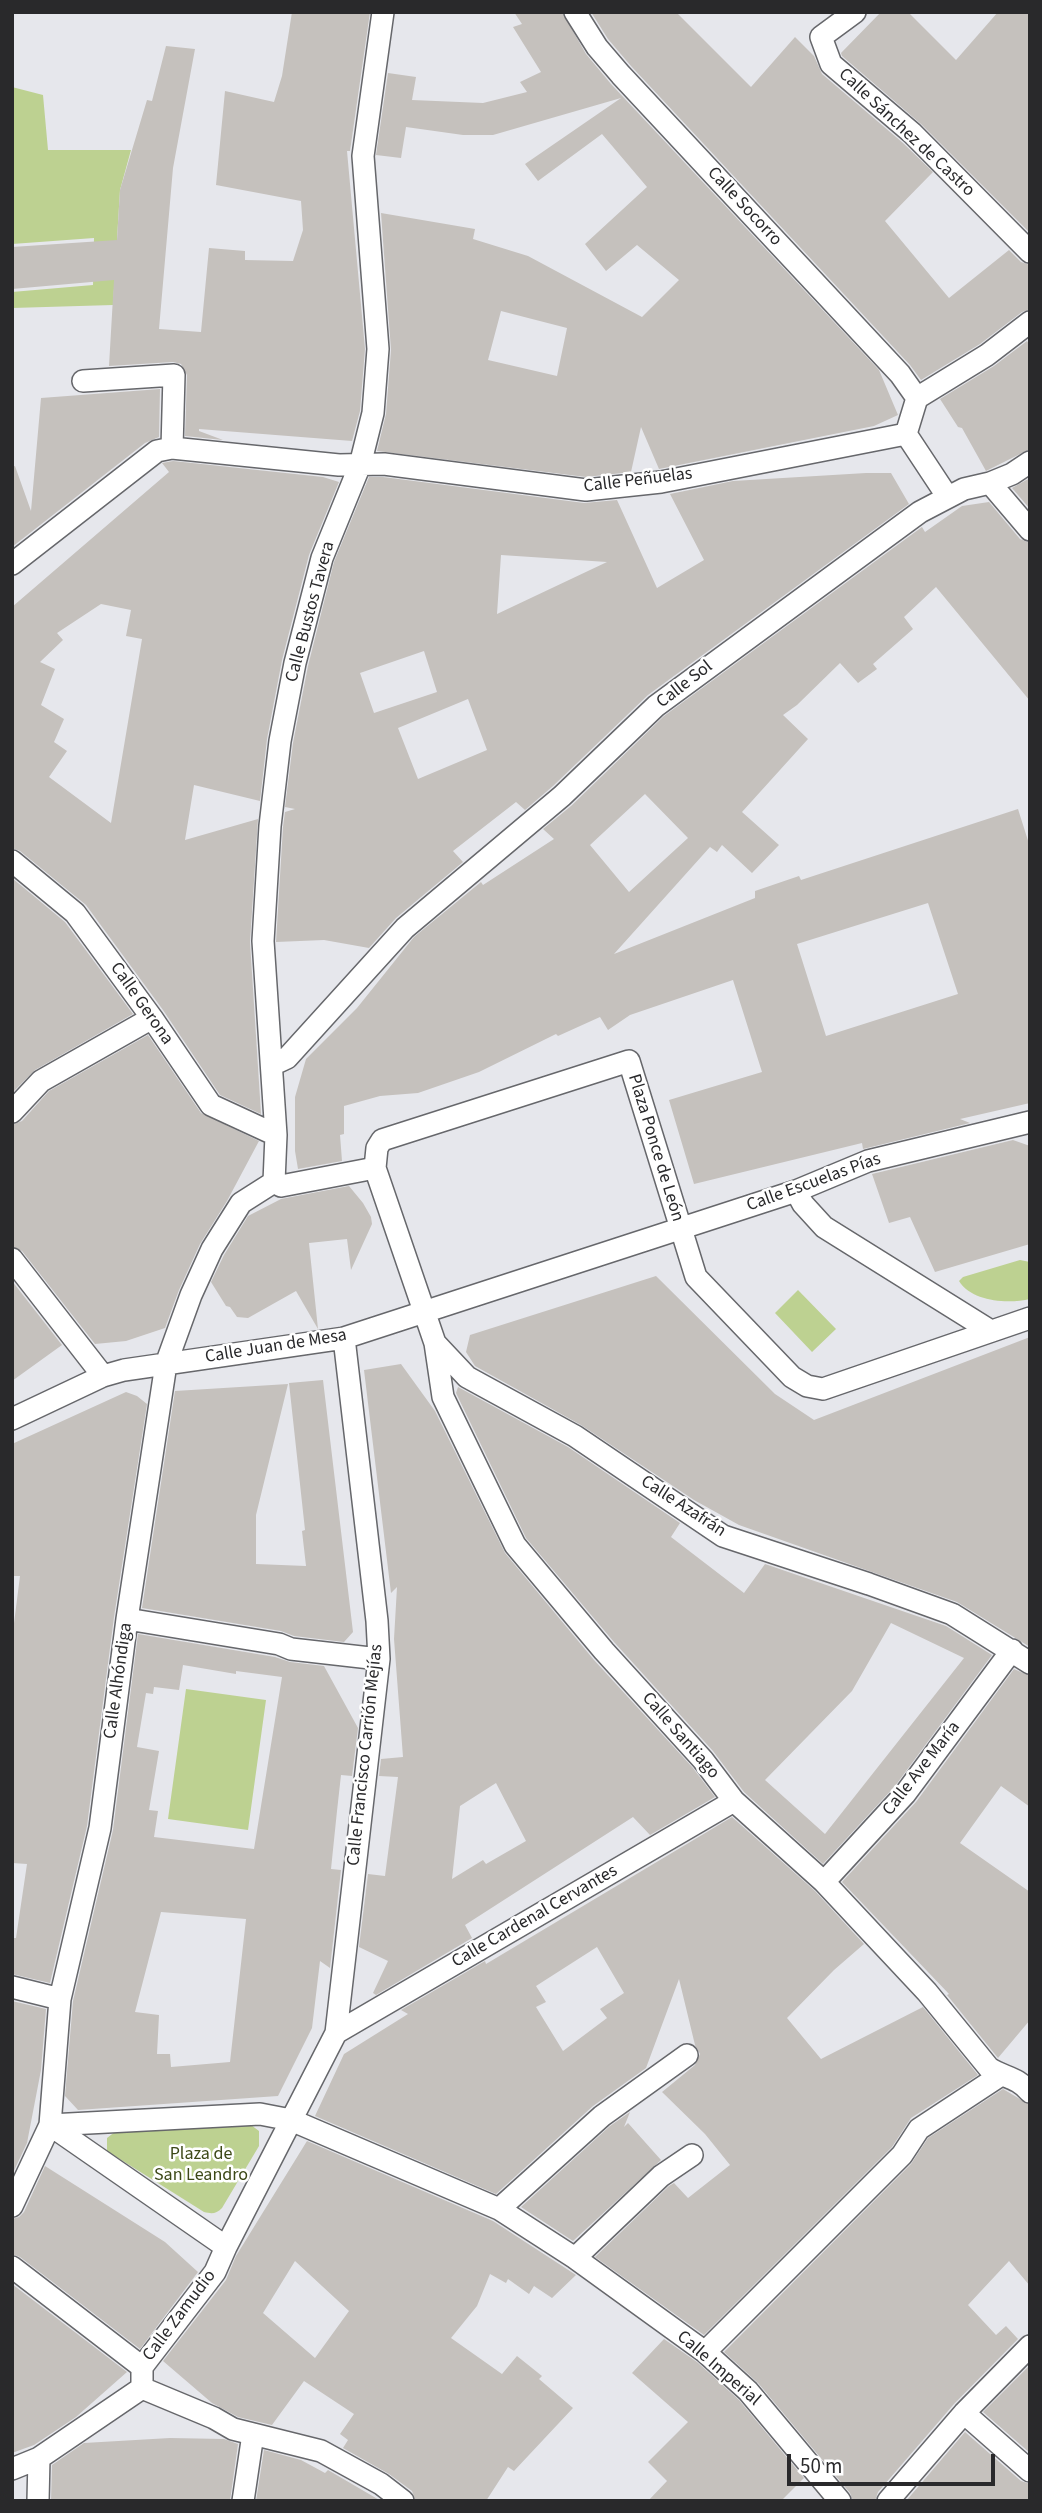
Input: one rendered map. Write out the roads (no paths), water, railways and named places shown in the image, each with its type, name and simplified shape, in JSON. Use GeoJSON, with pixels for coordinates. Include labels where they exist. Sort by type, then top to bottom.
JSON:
{"type":"FeatureCollection","features":[{"type":"Feature","properties":{"kind":"street","name":"Calle Bustos Tavera"},"geometry":{"type":"LineString","coordinates":[[274,1182],[276,1135],[263,941],[270,826],[280,741],[295,663],[322,558],[360,465],[373,414],[378,349],[363,156],[383,12]]}},
{"type":"Feature","properties":{"kind":"street","name":"Calle Socorro"},"geometry":{"type":"LineString","coordinates":[[575,12],[597,47],[621,75],[900,374],[917,398]]}},
{"type":"Feature","properties":{"kind":"street","name":"Calle Sánchez de Castro"},"geometry":{"type":"LineString","coordinates":[[855,12],[821,37],[831,64],[912,134],[1030,252]]}},
{"type":"Feature","properties":{"kind":"street"},"geometry":{"type":"LineString","coordinates":[[947,496],[906,434],[917,398],[987,355],[1030,322]]}},
{"type":"Feature","properties":{"kind":"street"},"geometry":{"type":"LineString","coordinates":[[12,564],[157,451],[172,447],[174,375],[83,381]]}},
{"type":"Feature","properties":{"kind":"street","name":"Calle Peñuelas"},"geometry":{"type":"LineString","coordinates":[[172,447],[339,465],[384,464],[586,490],[661,482],[906,434]]}},
{"type":"Feature","properties":{"kind":"street","name":"Calle Sol"},"geometry":{"type":"LineString","coordinates":[[272,1065],[287,1058],[405,928],[562,796],[656,706],[920,512],[964,488],[1012,474],[1030,462]]}},
{"type":"Feature","properties":{"kind":"street"},"geometry":{"type":"LineString","coordinates":[[990,482],[1030,530]]}},
{"type":"Feature","properties":{"kind":"street","name":"Calle Gerona"},"geometry":{"type":"LineString","coordinates":[[12,861],[75,913],[152,1018],[211,1105],[276,1135]]}},
{"type":"Feature","properties":{"kind":"street"},"geometry":{"type":"LineString","coordinates":[[12,1112],[41,1081],[152,1018]]}},
{"type":"Feature","properties":{"kind":"street","name":"Plaza Ponce de León"},"geometry":{"type":"LineString","coordinates":[[375,1168],[377,1148],[382,1140],[629,1061],[682,1228],[426,1312]]}},
{"type":"Feature","properties":{"kind":"street","name":"Calle Escuelas Pías"},"geometry":{"type":"LineString","coordinates":[[682,1228],[796,1191],[868,1161],[1030,1122]]}},
{"type":"Feature","properties":{"kind":"street"},"geometry":{"type":"LineString","coordinates":[[274,1182],[281,1186],[375,1168],[426,1312]]}},
{"type":"Feature","properties":{"kind":"street","name":"Calle Alhóndiga"},"geometry":{"type":"LineString","coordinates":[[12,2206],[50,2124],[60,1999],[100,1828],[127,1619],[166,1364],[191,1295],[212,1249],[241,1203],[274,1182]]}},
{"type":"Feature","properties":{"kind":"street"},"geometry":{"type":"LineString","coordinates":[[796,1191],[803,1204],[824,1227],[989,1330]]}},
{"type":"Feature","properties":{"kind":"street"},"geometry":{"type":"LineString","coordinates":[[682,1228],[696,1277],[792,1377],[807,1385],[823,1389],[1030,1318]]}},
{"type":"Feature","properties":{"kind":"street"},"geometry":{"type":"LineString","coordinates":[[12,1259],[103,1376]]}},
{"type":"Feature","properties":{"kind":"street","name":"Calle Juan de Mesa"},"geometry":{"type":"LineString","coordinates":[[12,1419],[103,1376],[124,1370],[344,1338],[426,1312]]}},
{"type":"Feature","properties":{"kind":"street","name":"Calle Santiago"},"geometry":{"type":"LineString","coordinates":[[426,1312],[435,1343],[443,1398],[515,1545],[604,1651],[703,1760],[734,1801],[824,1882],[927,1992],[989,2068],[1019,2080],[1030,2092]]}},
{"type":"Feature","properties":{"kind":"street","name":"Calle Francisco Carrión Mejías"},"geometry":{"type":"LineString","coordinates":[[291,2120],[336,2033],[379,1660],[377,1621],[344,1338]]}},
{"type":"Feature","properties":{"kind":"street","name":"Calle Azafrán"},"geometry":{"type":"LineString","coordinates":[[435,1343],[467,1377],[575,1436],[723,1536],[952,1614],[1030,1663]]}},
{"type":"Feature","properties":{"kind":"street"},"geometry":{"type":"LineString","coordinates":[[127,1619],[279,1644],[291,1649],[379,1660]]}},
{"type":"Feature","properties":{"kind":"street","name":"Calle Ave María"},"geometry":{"type":"LineString","coordinates":[[824,1882],[905,1794],[1012,1650]]}},
{"type":"Feature","properties":{"kind":"street","name":"Calle Cardenal Cervantes"},"geometry":{"type":"LineString","coordinates":[[336,2033],[734,1801]]}},
{"type":"Feature","properties":{"kind":"street"},"geometry":{"type":"LineString","coordinates":[[12,1987],[60,1999]]}},
{"type":"Feature","properties":{"kind":"street"},"geometry":{"type":"LineString","coordinates":[[499,2209],[602,2116],[687,2056]]}},
{"type":"Feature","properties":{"kind":"street"},"geometry":{"type":"LineString","coordinates":[[705,2353],[902,2155],[919,2129],[1001,2075]]}},
{"type":"Feature","properties":{"kind":"street"},"geometry":{"type":"LineString","coordinates":[[260,2114],[291,2120],[226,2247],[50,2124],[260,2114]]}},
{"type":"Feature","properties":{"kind":"street","name":"Calle Imperial"},"geometry":{"type":"LineString","coordinates":[[291,2120],[499,2209],[575,2258],[705,2353],[748,2391],[840,2501]]}},
{"type":"Feature","properties":{"kind":"street"},"geometry":{"type":"LineString","coordinates":[[575,2258],[661,2176],[692,2155]]}},
{"type":"Feature","properties":{"kind":"street","name":"Calle Zamudio"},"geometry":{"type":"LineString","coordinates":[[12,2469],[39,2458],[142,2377],[215,2272],[226,2247]]}},
{"type":"Feature","properties":{"kind":"street"},"geometry":{"type":"LineString","coordinates":[[12,2267],[142,2377],[233,2429],[321,2451],[381,2484],[403,2501]]}},
{"type":"Feature","properties":{"kind":"street"},"geometry":{"type":"LineString","coordinates":[[888,2501],[964,2413],[1030,2346]]}},
{"type":"Feature","properties":{"kind":"street"},"geometry":{"type":"LineString","coordinates":[[964,2413],[1030,2471]]}},
{"type":"Feature","properties":{"kind":"street"},"geometry":{"type":"LineString","coordinates":[[243,2501],[253,2434]]}},
{"type":"Feature","properties":{"kind":"street"},"geometry":{"type":"LineString","coordinates":[[38,2501],[39,2458]]}},
{"type":"Feature","properties":{"kind":"park label","name":"Plaza de San Leandro"},"geometry":{"type":"Point","coordinates":[201,2165]}}]}
